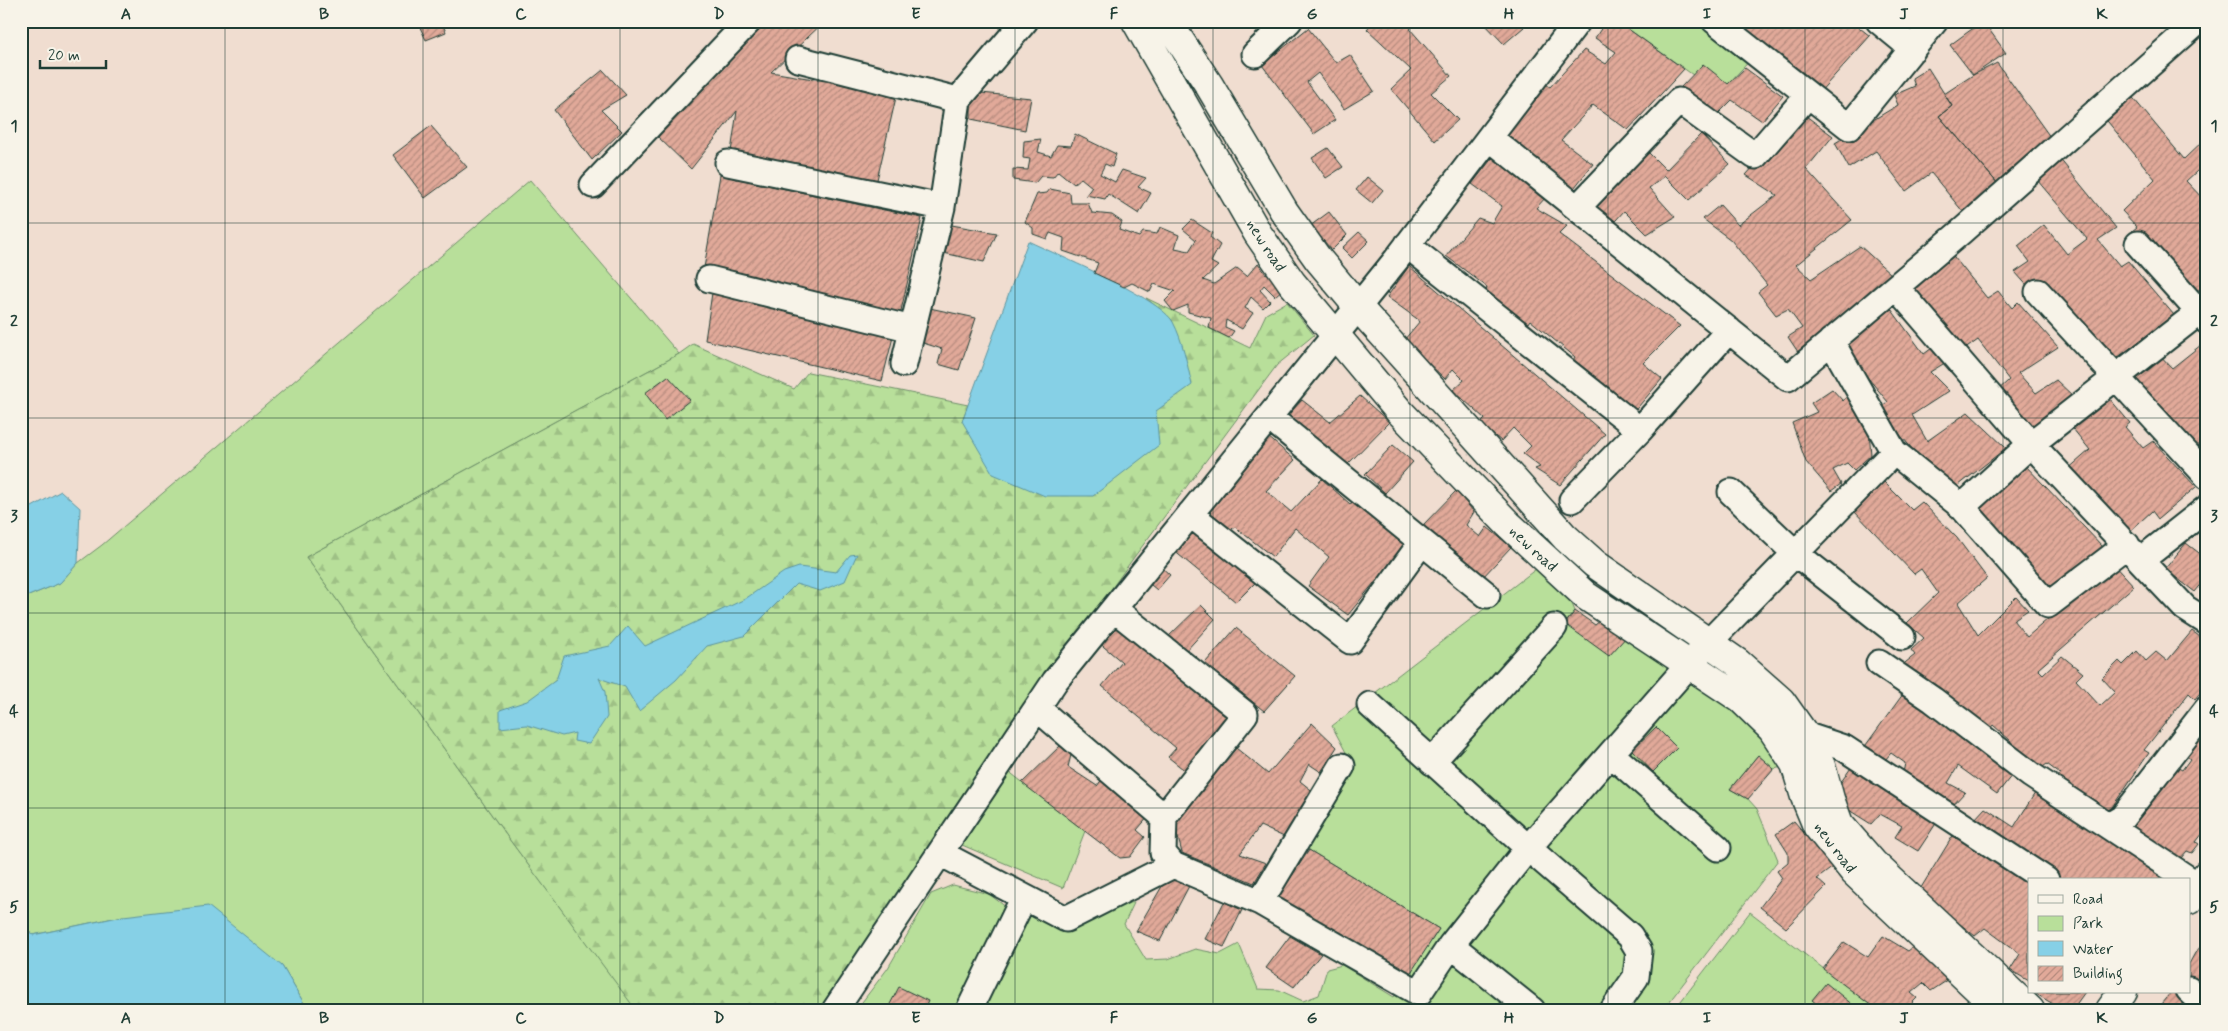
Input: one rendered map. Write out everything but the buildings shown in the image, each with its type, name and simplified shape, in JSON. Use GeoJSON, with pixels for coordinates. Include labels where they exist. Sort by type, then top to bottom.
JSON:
{"type":"FeatureCollection","features":[{"type":"Feature","properties":{"kind":"main road","name":"new road"},"geometry":{"type":"LineString","coordinates":[[1136,21],[1258,234],[1292,283],[1399,411],[1508,524],[1586,596],[1740,699],[1772,729],[1794,741],[1822,766],[1839,824],[1872,862],[2030,1010]]}},
{"type":"Feature","properties":{"kind":"main road","name":"new road"},"geometry":{"type":"LineString","coordinates":[[1167,21],[1209,85],[1284,211],[1318,259],[1358,307],[1564,537],[1595,564],[1738,663],[1781,701],[1794,741],[1795,764],[1805,797],[1817,826],[1854,872],[1998,1010]]}},
{"type":"Feature","properties":{"kind":"main road"},"geometry":{"type":"LineString","coordinates":[[2110,1010],[2122,994]]}},
{"type":"Feature","properties":{"kind":"street"},"geometry":{"type":"LineString","coordinates":[[593,185],[750,21]]}},
{"type":"Feature","properties":{"kind":"street"},"geometry":{"type":"LineString","coordinates":[[904,364],[942,207],[958,100],[1024,21]]}},
{"type":"Feature","properties":{"kind":"street"},"geometry":{"type":"LineString","coordinates":[[1256,54],[1290,21]]}},
{"type":"Feature","properties":{"kind":"street"},"geometry":{"type":"LineString","coordinates":[[835,1010],[1055,681],[1408,245],[1578,21]]}},
{"type":"Feature","properties":{"kind":"street"},"geometry":{"type":"LineString","coordinates":[[1715,21],[1849,127],[1935,21]]}},
{"type":"Feature","properties":{"kind":"street"},"geometry":{"type":"LineString","coordinates":[[1878,21],[1912,49]]}},
{"type":"Feature","properties":{"kind":"street"},"geometry":{"type":"LineString","coordinates":[[1490,138],[1788,378],[1896,287],[2199,21]]}},
{"type":"Feature","properties":{"kind":"street"},"geometry":{"type":"LineString","coordinates":[[798,59],[958,100]]}},
{"type":"Feature","properties":{"kind":"street"},"geometry":{"type":"LineString","coordinates":[[1577,208],[1679,101],[1755,156],[1808,95]]}},
{"type":"Feature","properties":{"kind":"street"},"geometry":{"type":"LineString","coordinates":[[728,164],[942,207]]}},
{"type":"Feature","properties":{"kind":"street"},"geometry":{"type":"LineString","coordinates":[[1962,507],[2031,444],[2115,378],[2204,313],[2138,244]]}},
{"type":"Feature","properties":{"kind":"street"},"geometry":{"type":"LineString","coordinates":[[1408,245],[1640,430]]}},
{"type":"Feature","properties":{"kind":"street"},"geometry":{"type":"LineString","coordinates":[[709,279],[912,329]]}},
{"type":"Feature","properties":{"kind":"street"},"geometry":{"type":"LineString","coordinates":[[1896,287],[2031,444],[2185,608],[2207,622]]}},
{"type":"Feature","properties":{"kind":"street"},"geometry":{"type":"LineString","coordinates":[[2038,292],[2207,476]]}},
{"type":"Feature","properties":{"kind":"street"},"geometry":{"type":"LineString","coordinates":[[1572,500],[1640,430],[1729,330]]}},
{"type":"Feature","properties":{"kind":"street"},"geometry":{"type":"LineString","coordinates":[[1831,341],[1894,452],[1962,507],[2048,605],[2207,508]]}},
{"type":"Feature","properties":{"kind":"street"},"geometry":{"type":"LineString","coordinates":[[1269,417],[1487,595]]}},
{"type":"Feature","properties":{"kind":"street"},"geometry":{"type":"LineString","coordinates":[[1114,609],[1245,714],[1164,817],[1163,853],[1173,865],[1260,902],[1419,993],[1452,944],[1528,848],[1708,642],[1894,452]]}},
{"type":"Feature","properties":{"kind":"street"},"geometry":{"type":"LineString","coordinates":[[1731,492],[1795,553],[1902,637]]}},
{"type":"Feature","properties":{"kind":"street"},"geometry":{"type":"LineString","coordinates":[[1190,514],[1350,641],[1422,542]]}},
{"type":"Feature","properties":{"kind":"street"},"geometry":{"type":"LineString","coordinates":[[1432,762],[1554,627]]}},
{"type":"Feature","properties":{"kind":"street"},"geometry":{"type":"LineString","coordinates":[[1879,663],[1933,700],[2031,774],[2186,878]]}},
{"type":"Feature","properties":{"kind":"street"},"geometry":{"type":"LineString","coordinates":[[1370,705],[1528,848],[1630,936],[1639,951],[1636,977],[1613,1010]]}},
{"type":"Feature","properties":{"kind":"street"},"geometry":{"type":"LineString","coordinates":[[1037,708],[1164,817]]}},
{"type":"Feature","properties":{"kind":"street"},"geometry":{"type":"LineString","coordinates":[[2107,824],[2112,824],[2122,818],[2207,709]]}},
{"type":"Feature","properties":{"kind":"street"},"geometry":{"type":"LineString","coordinates":[[1794,741],[1844,748],[2043,878]]}},
{"type":"Feature","properties":{"kind":"street"},"geometry":{"type":"LineString","coordinates":[[1611,754],[1718,848]]}},
{"type":"Feature","properties":{"kind":"street"},"geometry":{"type":"LineString","coordinates":[[1260,902],[1342,766]]}},
{"type":"Feature","properties":{"kind":"street"},"geometry":{"type":"LineString","coordinates":[[940,852],[1066,919],[1173,865]]}},
{"type":"Feature","properties":{"kind":"street"},"geometry":{"type":"LineString","coordinates":[[969,1010],[1024,897]]}},
{"type":"Feature","properties":{"kind":"street"},"geometry":{"type":"LineString","coordinates":[[1452,944],[1532,1010]]}},
{"type":"Feature","properties":{"kind":"street"},"geometry":{"type":"LineString","coordinates":[[2190,991],[2207,1007]]}},
{"type":"Feature","properties":{"kind":"green space"},"geometry":{"type":"Polygon","coordinates":[[[1617,21],[1715,21],[1756,54],[1728,84],[1693,75],[1617,21]]]}},
{"type":"Feature","properties":{"kind":"green space"},"geometry":{"type":"Polygon","coordinates":[[[530,180],[679,354],[306,557],[509,839],[634,1006],[629,1010],[308,1010],[282,966],[123,916],[33,935],[21,925],[21,599],[60,583],[78,563],[102,545],[530,180]]]}},
{"type":"Feature","properties":{"kind":"green space"},"geometry":{"type":"Polygon","coordinates":[[[1146,298],[1250,348],[1266,314],[1287,302],[1314,335],[1277,365],[1132,560],[985,766],[831,1010],[629,1010],[633,1006],[509,839],[306,557],[679,354],[693,344],[794,389],[808,372],[968,405],[962,421],[1156,411],[1172,320],[1146,298]]]}},
{"type":"Feature","properties":{"kind":"green space"},"geometry":{"type":"Polygon","coordinates":[[[1536,569],[1567,592],[1575,611],[1565,623],[1628,635],[1699,677],[1795,764],[1774,769],[1758,755],[1730,789],[1748,799],[1757,809],[1778,860],[1663,1010],[856,1010],[888,968],[931,894],[953,885],[989,894],[1015,914],[1031,915],[1118,901],[1134,903],[1124,924],[1146,960],[1168,959],[1195,949],[1220,954],[1239,944],[1258,989],[1279,990],[1303,1001],[1319,995],[1327,969],[1342,965],[1394,997],[1439,929],[1309,850],[1294,844],[1349,758],[1332,726],[1536,569]]]}},
{"type":"Feature","properties":{"kind":"green space"},"geometry":{"type":"Polygon","coordinates":[[[1003,767],[1085,831],[1063,888],[962,845],[1003,767]]]}},
{"type":"Feature","properties":{"kind":"green space"},"geometry":{"type":"Polygon","coordinates":[[[1750,912],[1877,1010],[1674,1010],[1750,912]]]}},
{"type":"Feature","properties":{"kind":"water"},"geometry":{"type":"Polygon","coordinates":[[[1028,241],[1106,278],[1149,301],[1164,312],[1173,322],[1184,353],[1192,385],[1156,411],[1159,445],[1093,496],[1045,496],[993,474],[962,421],[1028,241]]]}},
{"type":"Feature","properties":{"kind":"water"},"geometry":{"type":"Polygon","coordinates":[[[61,491],[80,508],[78,563],[60,583],[21,599],[21,513],[61,491]]]}},
{"type":"Feature","properties":{"kind":"water"},"geometry":{"type":"Polygon","coordinates":[[[857,554],[845,581],[820,591],[796,584],[744,636],[707,646],[676,680],[639,711],[625,687],[599,678],[605,692],[607,717],[589,744],[574,741],[575,733],[562,736],[527,725],[500,728],[500,710],[527,701],[556,680],[564,656],[610,646],[628,626],[645,646],[745,599],[784,572],[799,567],[836,572],[850,555],[857,554]]]}},
{"type":"Feature","properties":{"kind":"water"},"geometry":{"type":"Polygon","coordinates":[[[208,906],[282,966],[308,1010],[21,1010],[21,925],[33,935],[123,916],[208,906]]]}}]}
